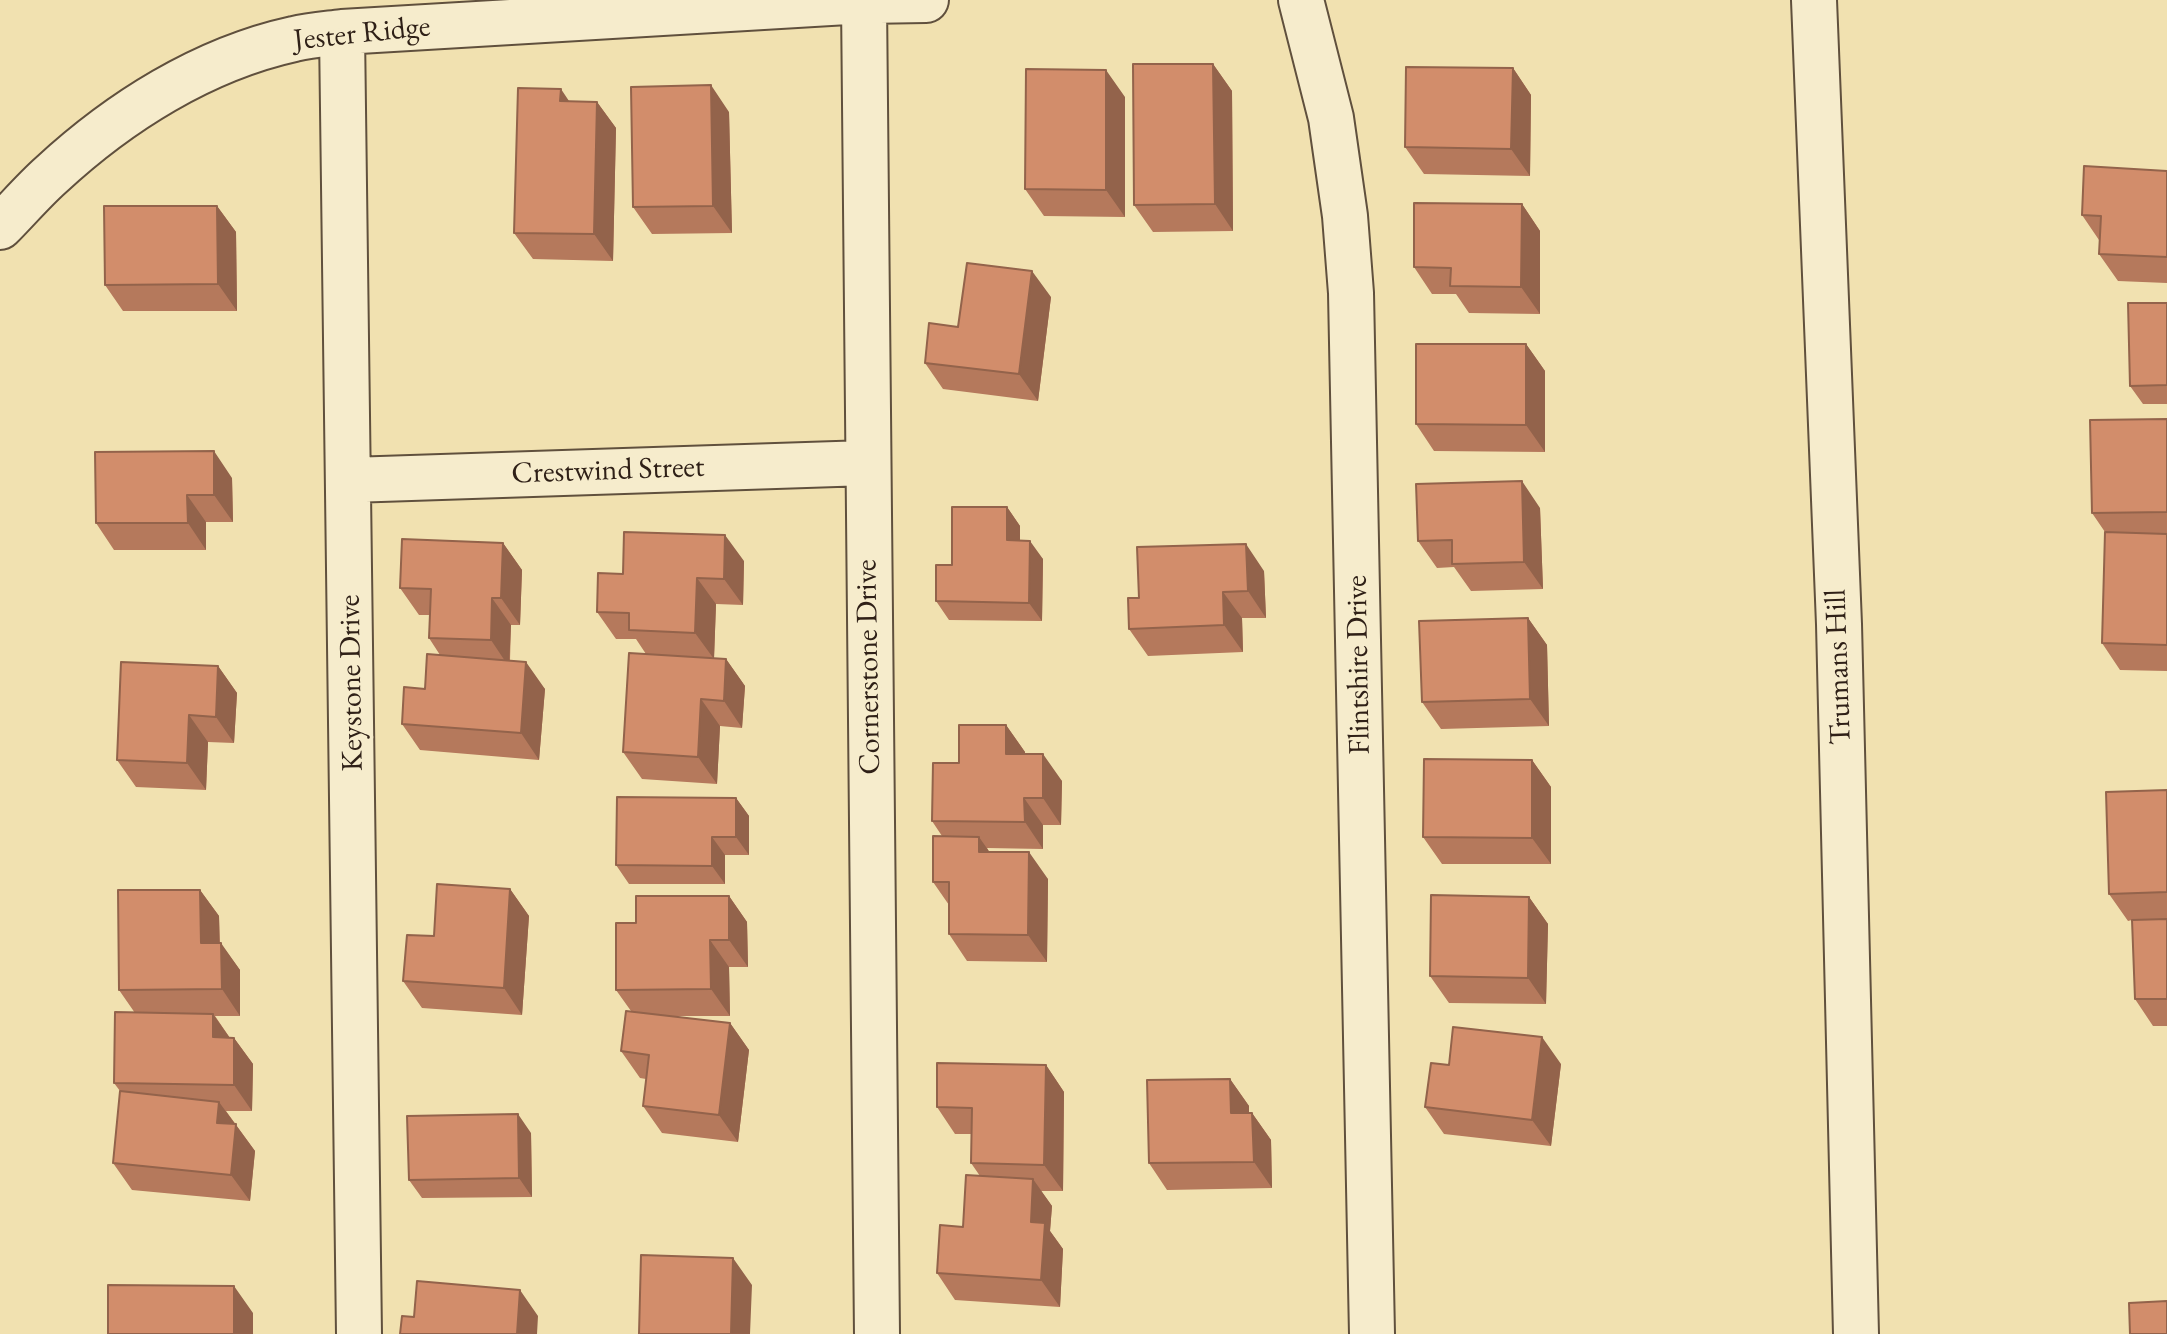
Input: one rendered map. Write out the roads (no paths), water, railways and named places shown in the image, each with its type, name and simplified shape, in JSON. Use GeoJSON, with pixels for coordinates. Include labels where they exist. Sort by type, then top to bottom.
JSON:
{"type":"FeatureCollection","features":[{"type":"Feature","properties":{"kind":"street","name":"Jester Ridge"},"geometry":{"type":"LineString","coordinates":[[0,227],[62,165],[117,121],[196,74],[241,55],[294,39],[342,32],[926,0]]}},
{"type":"Feature","properties":{"kind":"street","name":"Flintshire Drive"},"geometry":{"type":"LineString","coordinates":[[1301,0],[1331,118],[1345,216],[1351,293],[1372,1334]]}},
{"type":"Feature","properties":{"kind":"street","name":"Trumans Hill"},"geometry":{"type":"LineString","coordinates":[[1814,0],[1839,624],[1856,1334]]}},
{"type":"Feature","properties":{"kind":"street","name":"Cornerstone Drive"},"geometry":{"type":"LineString","coordinates":[[864,1],[877,1334]]}},
{"type":"Feature","properties":{"kind":"street","name":"Keystone Drive"},"geometry":{"type":"LineString","coordinates":[[342,32],[359,1334]]}},
{"type":"Feature","properties":{"kind":"street","name":"Crestwind Street"},"geometry":{"type":"LineString","coordinates":[[350,480],[867,463]]}}]}
